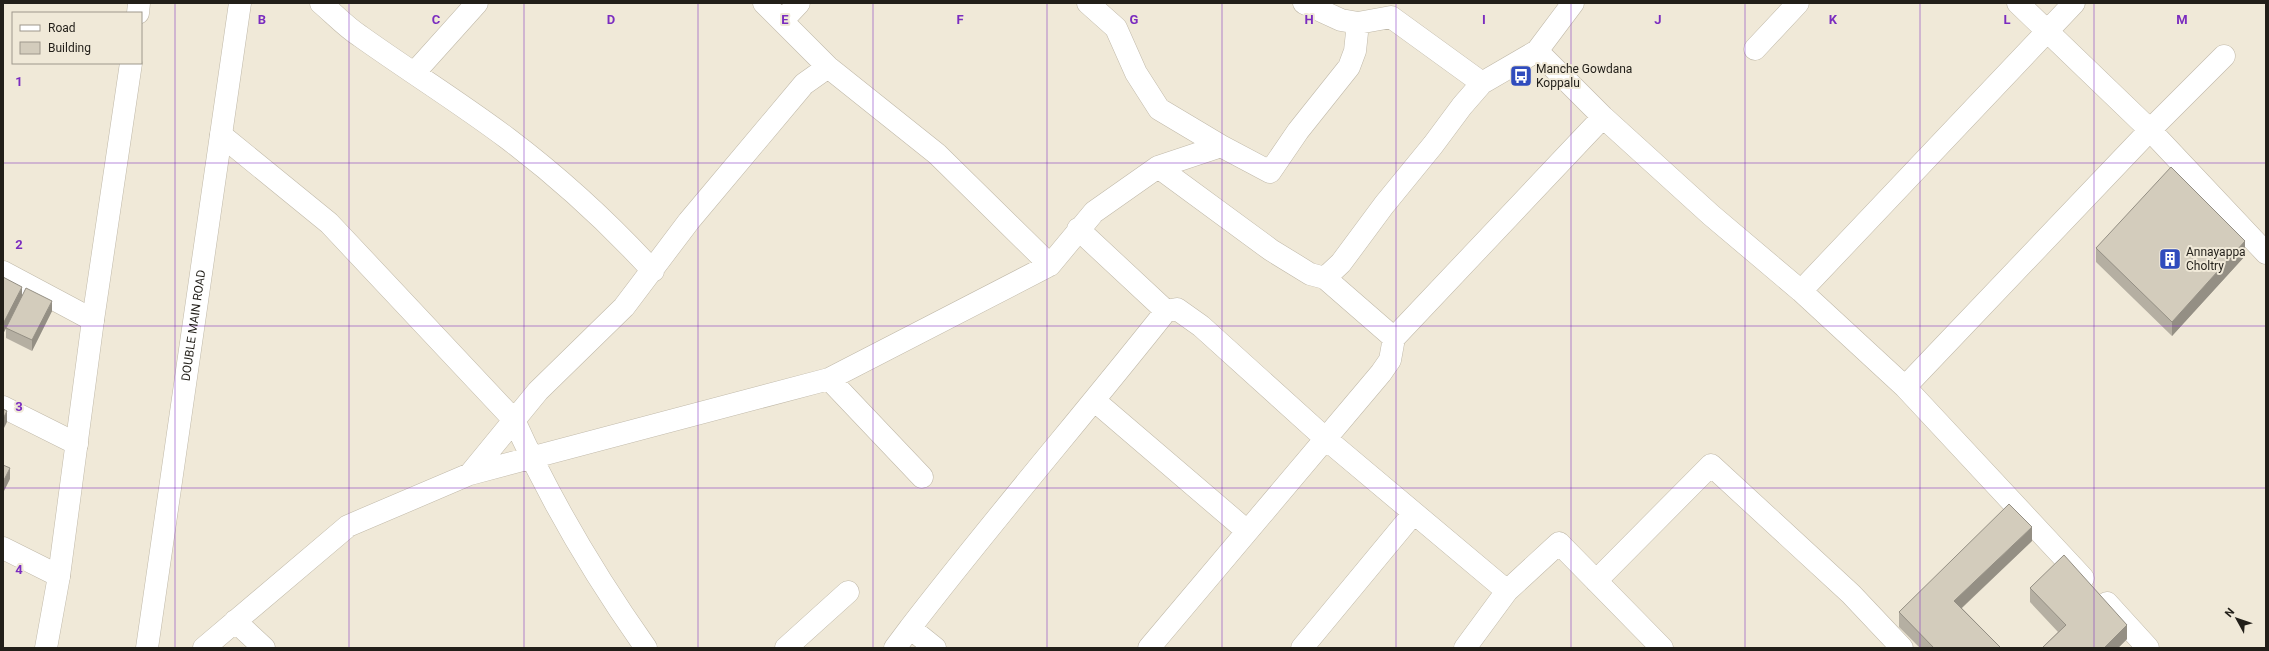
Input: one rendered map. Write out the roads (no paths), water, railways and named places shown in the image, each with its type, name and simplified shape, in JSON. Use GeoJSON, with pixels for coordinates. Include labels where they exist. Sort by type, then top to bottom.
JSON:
{"type":"FeatureCollection","features":[{"type":"Feature","properties":{"kind":"street","name":"DOUBLE MAIN ROAD"},"geometry":{"type":"LineString","coordinates":[[147,648],[240,3]]}},
{"type":"Feature","properties":{"kind":"street"},"geometry":{"type":"LineString","coordinates":[[321,3],[359,36],[415,72],[507,138],[574,192],[618,233],[653,271]]}},
{"type":"Feature","properties":{"kind":"street"},"geometry":{"type":"LineString","coordinates":[[415,72],[477,3]]}},
{"type":"Feature","properties":{"kind":"street"},"geometry":{"type":"LineString","coordinates":[[764,3],[783,20],[828,67],[937,154],[1050,265]]}},
{"type":"Feature","properties":{"kind":"street"},"geometry":{"type":"LineString","coordinates":[[783,20],[799,3]]}},
{"type":"Feature","properties":{"kind":"street"},"geometry":{"type":"LineString","coordinates":[[1088,3],[1116,28],[1136,72],[1159,109],[1221,146],[1270,172],[1298,131],[1349,67],[1354,51],[1358,23]]}},
{"type":"Feature","properties":{"kind":"street"},"geometry":{"type":"LineString","coordinates":[[1304,3],[1341,20],[1358,23],[1391,18],[1482,83]]}},
{"type":"Feature","properties":{"kind":"street"},"geometry":{"type":"LineString","coordinates":[[1325,278],[1341,263],[1384,205],[1482,83],[1537,51],[1573,3]]}},
{"type":"Feature","properties":{"kind":"street"},"geometry":{"type":"LineString","coordinates":[[1755,50],[1798,3]]}},
{"type":"Feature","properties":{"kind":"street"},"geometry":{"type":"LineString","coordinates":[[2018,3],[2049,31],[2150,130],[2266,254]]}},
{"type":"Feature","properties":{"kind":"street"},"geometry":{"type":"LineString","coordinates":[[1801,291],[2074,3]]}},
{"type":"Feature","properties":{"kind":"street"},"geometry":{"type":"LineString","coordinates":[[1537,51],[1603,117],[1711,215],[1801,291],[1905,387],[2138,644]]}},
{"type":"Feature","properties":{"kind":"street"},"geometry":{"type":"LineString","coordinates":[[1905,387],[2150,130],[2224,56]]}},
{"type":"Feature","properties":{"kind":"street"},"geometry":{"type":"LineString","coordinates":[[46,648],[59,576],[92,320],[131,64]]}},
{"type":"Feature","properties":{"kind":"street"},"geometry":{"type":"LineString","coordinates":[[470,474],[538,391],[624,307],[653,271],[689,221],[804,84],[828,67]]}},
{"type":"Feature","properties":{"kind":"street"},"geometry":{"type":"LineString","coordinates":[[1149,648],[1326,439],[1390,360],[1394,338],[1603,117]]}},
{"type":"Feature","properties":{"kind":"street"},"geometry":{"type":"LineString","coordinates":[[221,135],[329,224],[514,420],[532,459],[567,525],[646,648]]}},
{"type":"Feature","properties":{"kind":"street"},"geometry":{"type":"LineString","coordinates":[[204,648],[348,526],[470,474],[532,459],[829,379],[1050,265],[1078,229],[1094,212],[1158,167],[1221,146]]}},
{"type":"Feature","properties":{"kind":"street"},"geometry":{"type":"LineString","coordinates":[[1158,167],[1271,250],[1310,274],[1325,278],[1394,338]]}},
{"type":"Feature","properties":{"kind":"street"},"geometry":{"type":"LineString","coordinates":[[1078,229],[1166,311]]}},
{"type":"Feature","properties":{"kind":"street"},"geometry":{"type":"LineString","coordinates":[[3,272],[92,320]]}},
{"type":"Feature","properties":{"kind":"street"},"geometry":{"type":"LineString","coordinates":[[895,648],[959,564],[1095,401],[1166,311],[1177,309],[1201,326],[1326,439],[1413,514],[1507,591]]}},
{"type":"Feature","properties":{"kind":"street"},"geometry":{"type":"LineString","coordinates":[[829,379],[922,477]]}},
{"type":"Feature","properties":{"kind":"street"},"geometry":{"type":"LineString","coordinates":[[1095,401],[1247,531]]}},
{"type":"Feature","properties":{"kind":"street"},"geometry":{"type":"LineString","coordinates":[[3,407],[77,444]]}},
{"type":"Feature","properties":{"kind":"street"},"geometry":{"type":"LineString","coordinates":[[1596,581],[1711,465],[1852,594],[1902,648]]}},
{"type":"Feature","properties":{"kind":"street"},"geometry":{"type":"LineString","coordinates":[[1302,648],[1413,514]]}},
{"type":"Feature","properties":{"kind":"street"},"geometry":{"type":"LineString","coordinates":[[1465,648],[1507,591],[1559,543],[1662,648]]}},
{"type":"Feature","properties":{"kind":"street"},"geometry":{"type":"LineString","coordinates":[[3,548],[59,576]]}},
{"type":"Feature","properties":{"kind":"street"},"geometry":{"type":"LineString","coordinates":[[786,648],[848,592]]}},
{"type":"Feature","properties":{"kind":"street"},"geometry":{"type":"LineString","coordinates":[[235,621],[264,648]]}},
{"type":"Feature","properties":{"kind":"street"},"geometry":{"type":"LineString","coordinates":[[910,628],[935,648]]}},
{"type":"Feature","properties":{"kind":"place","name":"Manche Gowdana Koppalu"},"geometry":{"type":"Point","coordinates":[1521,76]}},
{"type":"Feature","properties":{"kind":"place","name":"Annayappa Choltry"},"geometry":{"type":"Point","coordinates":[2170,259]}}]}
